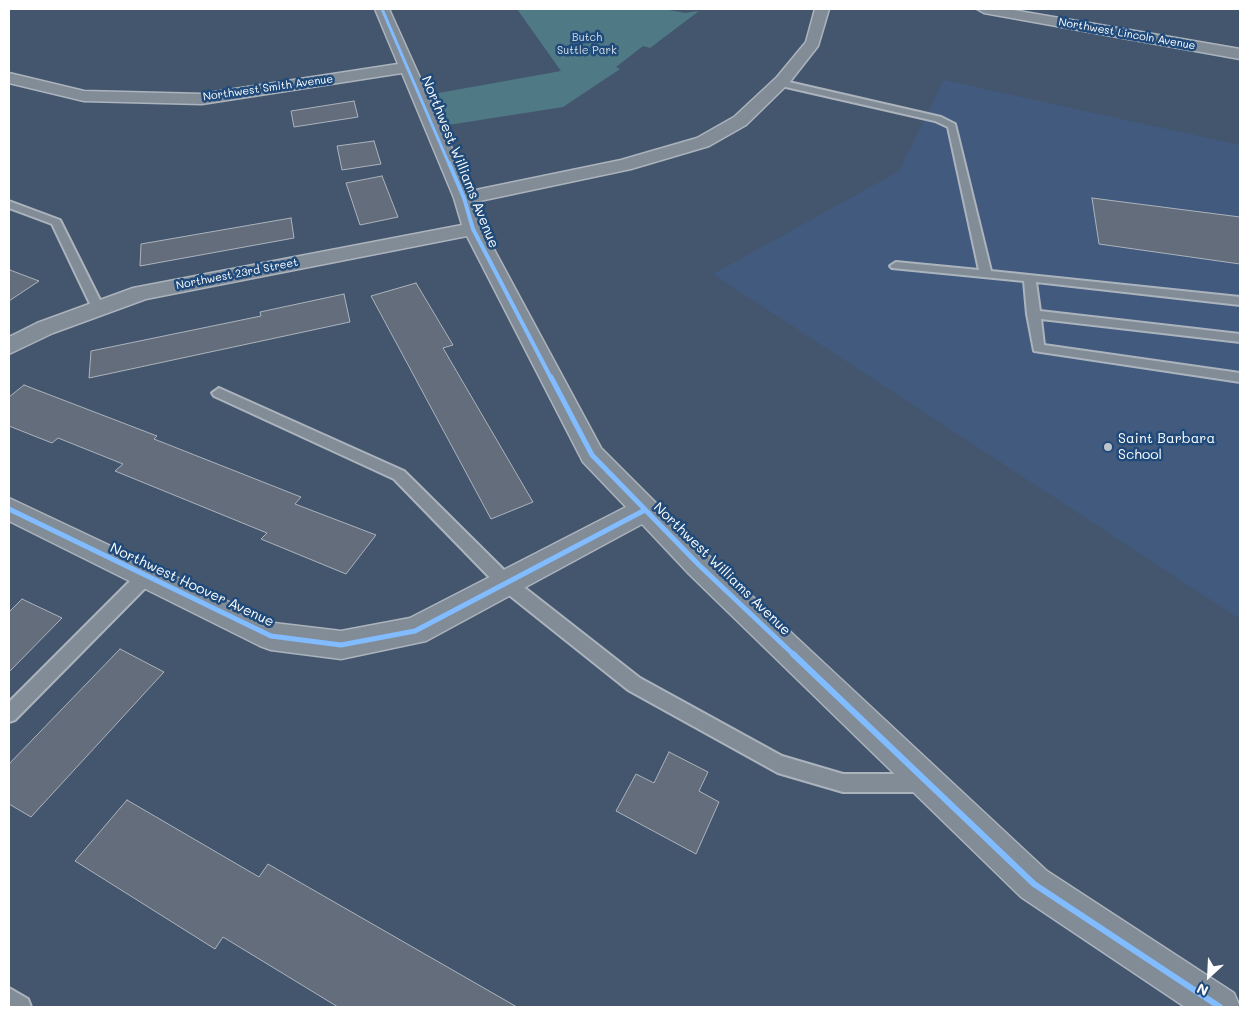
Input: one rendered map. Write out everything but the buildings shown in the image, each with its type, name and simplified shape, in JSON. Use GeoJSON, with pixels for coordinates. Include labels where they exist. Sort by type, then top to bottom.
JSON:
{"type":"FeatureCollection","features":[{"type":"Feature","properties":{"kind":"street","name":"Northwest Williams Avenue"},"geometry":{"type":"LineString","coordinates":[[382,9],[464,198],[473,229],[592,455],[699,565],[1034,884],[1205,1003]]}},
{"type":"Feature","properties":{"kind":"street"},"geometry":{"type":"LineString","coordinates":[[464,198],[624,165],[703,142],[740,121],[780,84],[813,43],[822,9]]}},
{"type":"Feature","properties":{"kind":"street","name":"Northwest Lincoln Avenue"},"geometry":{"type":"LineString","coordinates":[[984,9],[1240,54]]}},
{"type":"Feature","properties":{"kind":"street","name":"Northwest Smith Avenue"},"geometry":{"type":"LineString","coordinates":[[9,78],[84,96],[134,99],[202,99],[409,68]]}},
{"type":"Feature","properties":{"kind":"street","name":"Northwest 23rd Street"},"geometry":{"type":"LineString","coordinates":[[9,346],[45,328],[141,293],[473,229]]}},
{"type":"Feature","properties":{"kind":"street","name":"Northwest Hoover Avenue"},"geometry":{"type":"LineString","coordinates":[[9,509],[270,636],[341,644],[415,631],[645,510]]}},
{"type":"Feature","properties":{"kind":"lane"},"geometry":{"type":"LineString","coordinates":[[780,84],[938,119],[952,126],[986,273]]}},
{"type":"Feature","properties":{"kind":"lane"},"geometry":{"type":"LineString","coordinates":[[9,204],[56,222],[98,308]]}},
{"type":"Feature","properties":{"kind":"lane"},"geometry":{"type":"LineString","coordinates":[[896,266],[986,273],[1240,301]]}},
{"type":"Feature","properties":{"kind":"lane"},"geometry":{"type":"LineString","coordinates":[[1030,278],[1038,348],[1240,378]]}},
{"type":"Feature","properties":{"kind":"lane"},"geometry":{"type":"LineString","coordinates":[[1033,314],[1240,338]]}},
{"type":"Feature","properties":{"kind":"lane"},"geometry":{"type":"LineString","coordinates":[[219,393],[399,476],[505,582],[634,684],[778,764],[843,783],[928,783]]}},
{"type":"Feature","properties":{"kind":"lane"},"geometry":{"type":"LineString","coordinates":[[9,714],[146,576]]}},
{"type":"Feature","properties":{"kind":"lane"},"geometry":{"type":"LineString","coordinates":[[9,999],[20,1007]]}},
{"type":"Feature","properties":{"kind":"shaded area","name":"Saint Barbara School"},"geometry":{"type":"Polygon","coordinates":[[[944,80],[1240,145],[1240,619],[713,274],[899,171],[944,80]]]}},
{"type":"Feature","properties":{"kind":"green space","name":"Butch Suttle Park"},"geometry":{"type":"Polygon","coordinates":[[[517,9],[663,9],[685,13],[699,11],[650,48],[643,46],[616,67],[620,69],[563,107],[448,125],[433,94],[561,71],[517,9]]]}},
{"type":"Feature","properties":{"kind":"cycle path"},"geometry":{"type":"LineString","coordinates":[[382,9],[464,198],[473,229],[592,455],[699,565],[1034,884],[1220,1007]]}},
{"type":"Feature","properties":{"kind":"cycle path"},"geometry":{"type":"LineString","coordinates":[[9,509],[271,636],[341,645],[415,631],[645,510]]}},
{"type":"Feature","properties":{"kind":"place","name":"Saint Barbara School"},"geometry":{"type":"Point","coordinates":[1108,447]}}]}
